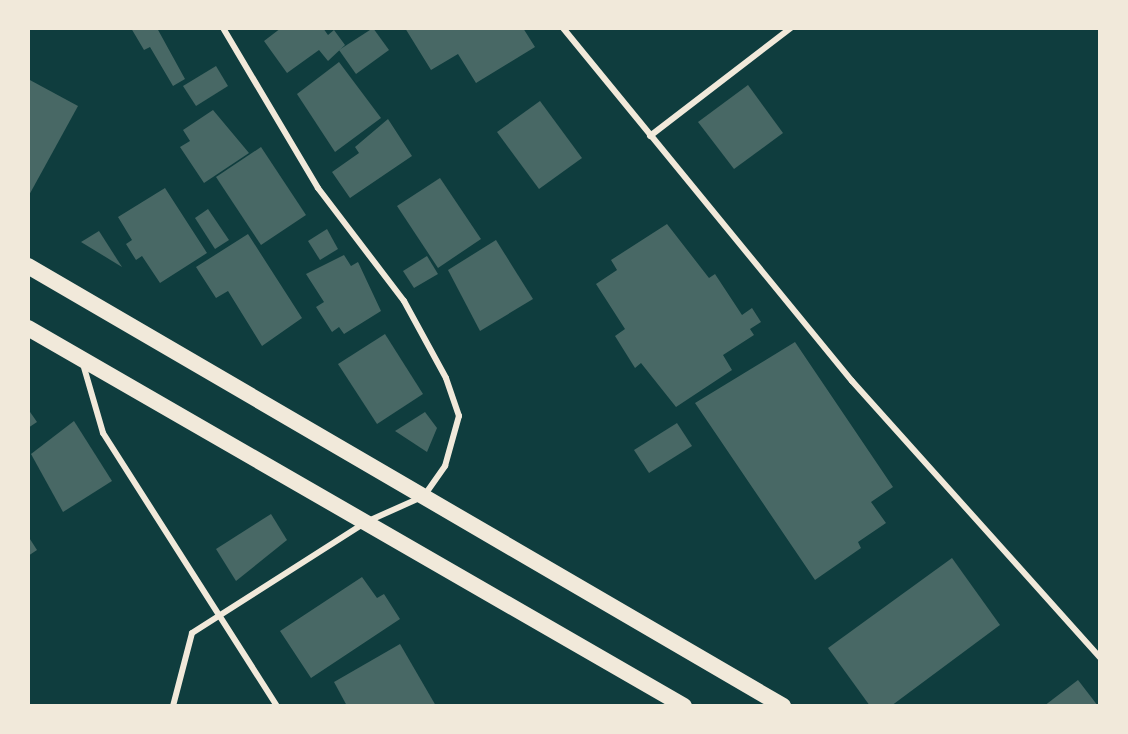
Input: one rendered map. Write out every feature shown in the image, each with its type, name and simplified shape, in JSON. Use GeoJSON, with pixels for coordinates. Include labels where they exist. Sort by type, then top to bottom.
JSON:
{"type":"FeatureCollection","features":[{"type":"Feature","properties":{"kind":"highway"},"geometry":{"type":"LineString","coordinates":[[28,266],[783,705]]}},
{"type":"Feature","properties":{"kind":"highway"},"geometry":{"type":"LineString","coordinates":[[28,328],[684,705]]}},
{"type":"Feature","properties":{"kind":"street"},"geometry":{"type":"LineString","coordinates":[[173,705],[192,633],[366,522],[424,496],[445,466],[459,416],[446,378],[404,302],[318,188],[223,28]]}},
{"type":"Feature","properties":{"kind":"street"},"geometry":{"type":"LineString","coordinates":[[563,28],[852,381],[1100,657]]}},
{"type":"Feature","properties":{"kind":"street"},"geometry":{"type":"LineString","coordinates":[[650,136],[791,28]]}},
{"type":"Feature","properties":{"kind":"street"},"geometry":{"type":"LineString","coordinates":[[81,358],[103,433],[217,617],[277,705]]}},
{"type":"Feature","properties":{"kind":"building"},"geometry":{"type":"Polygon","coordinates":[[[131,28],[157,28],[185,79],[173,86],[150,47],[144,50],[131,28]]]}},
{"type":"Feature","properties":{"kind":"building"},"geometry":{"type":"Polygon","coordinates":[[[281,28],[323,28],[328,35],[334,30],[345,45],[328,61],[319,50],[287,73],[264,41],[281,28]]]}},
{"type":"Feature","properties":{"kind":"building"},"geometry":{"type":"Polygon","coordinates":[[[373,28],[389,50],[356,74],[339,50],[373,28]]]}},
{"type":"Feature","properties":{"kind":"building"},"geometry":{"type":"Polygon","coordinates":[[[405,28],[523,28],[535,47],[476,83],[458,54],[431,70],[405,28]]]}},
{"type":"Feature","properties":{"kind":"building"},"geometry":{"type":"Polygon","coordinates":[[[339,62],[381,118],[335,152],[297,94],[339,62]]]}},
{"type":"Feature","properties":{"kind":"building"},"geometry":{"type":"Polygon","coordinates":[[[216,66],[228,86],[196,106],[183,86],[216,66]]]}},
{"type":"Feature","properties":{"kind":"building"},"geometry":{"type":"Polygon","coordinates":[[[28,79],[78,106],[28,197],[28,79]]]}},
{"type":"Feature","properties":{"kind":"building"},"geometry":{"type":"Polygon","coordinates":[[[748,85],[783,133],[734,169],[698,122],[748,85]]]}},
{"type":"Feature","properties":{"kind":"building"},"geometry":{"type":"Polygon","coordinates":[[[540,101],[582,158],[539,189],[497,132],[540,101]]]}},
{"type":"Feature","properties":{"kind":"building"},"geometry":{"type":"Polygon","coordinates":[[[213,110],[249,153],[204,183],[180,147],[190,141],[183,130],[213,110]]]}},
{"type":"Feature","properties":{"kind":"building"},"geometry":{"type":"Polygon","coordinates":[[[388,119],[412,156],[350,198],[332,172],[359,153],[355,147],[388,119]]]}},
{"type":"Feature","properties":{"kind":"building"},"geometry":{"type":"Polygon","coordinates":[[[261,147],[306,215],[261,245],[216,177],[261,147]]]}},
{"type":"Feature","properties":{"kind":"building"},"geometry":{"type":"Polygon","coordinates":[[[440,178],[481,239],[438,268],[397,206],[440,178]]]}},
{"type":"Feature","properties":{"kind":"building"},"geometry":{"type":"Polygon","coordinates":[[[165,188],[207,253],[160,283],[142,256],[136,260],[126,244],[132,240],[118,217],[165,188]]]}},
{"type":"Feature","properties":{"kind":"building"},"geometry":{"type":"Polygon","coordinates":[[[208,209],[229,240],[215,249],[195,218],[208,209]]]}},
{"type":"Feature","properties":{"kind":"building"},"geometry":{"type":"Polygon","coordinates":[[[667,224],[709,278],[715,274],[742,315],[752,308],[761,322],[750,329],[754,335],[723,355],[732,370],[676,407],[641,363],[635,368],[615,336],[625,329],[596,284],[617,270],[611,260],[667,224]]]}},
{"type":"Feature","properties":{"kind":"building"},"geometry":{"type":"Polygon","coordinates":[[[327,229],[338,249],[320,260],[308,241],[327,229]]]}},
{"type":"Feature","properties":{"kind":"building"},"geometry":{"type":"Polygon","coordinates":[[[99,231],[122,267],[81,242],[99,231]]]}},
{"type":"Feature","properties":{"kind":"building"},"geometry":{"type":"Polygon","coordinates":[[[248,234],[302,318],[262,346],[228,291],[216,298],[196,267],[248,234]]]}},
{"type":"Feature","properties":{"kind":"building"},"geometry":{"type":"Polygon","coordinates":[[[496,240],[533,299],[480,331],[448,270],[496,240]]]}},
{"type":"Feature","properties":{"kind":"building"},"geometry":{"type":"Polygon","coordinates":[[[344,255],[351,266],[358,262],[381,311],[344,334],[339,327],[332,332],[316,307],[324,302],[306,274],[344,255]]]}},
{"type":"Feature","properties":{"kind":"building"},"geometry":{"type":"Polygon","coordinates":[[[427,256],[438,274],[414,288],[403,271],[427,256]]]}},
{"type":"Feature","properties":{"kind":"building"},"geometry":{"type":"Polygon","coordinates":[[[385,334],[423,394],[377,424],[338,364],[385,334]]]}},
{"type":"Feature","properties":{"kind":"building"},"geometry":{"type":"Polygon","coordinates":[[[795,342],[893,487],[871,502],[886,523],[858,542],[861,548],[815,580],[695,403],[795,342]]]}},
{"type":"Feature","properties":{"kind":"building"},"geometry":{"type":"Polygon","coordinates":[[[28,409],[37,422],[28,428],[28,409]]]}},
{"type":"Feature","properties":{"kind":"building"},"geometry":{"type":"Polygon","coordinates":[[[425,412],[437,428],[427,452],[395,431],[425,412]]]}},
{"type":"Feature","properties":{"kind":"building"},"geometry":{"type":"Polygon","coordinates":[[[74,421],[112,481],[63,512],[31,454],[74,421]]]}},
{"type":"Feature","properties":{"kind":"building"},"geometry":{"type":"Polygon","coordinates":[[[677,423],[692,446],[649,473],[634,450],[677,423]]]}},
{"type":"Feature","properties":{"kind":"building"},"geometry":{"type":"Polygon","coordinates":[[[271,514],[287,540],[236,581],[216,549],[271,514]]]}},
{"type":"Feature","properties":{"kind":"building"},"geometry":{"type":"Polygon","coordinates":[[[28,536],[37,550],[28,556],[28,536]]]}},
{"type":"Feature","properties":{"kind":"building"},"geometry":{"type":"Polygon","coordinates":[[[952,558],[1000,625],[891,706],[870,706],[828,648],[952,558]]]}},
{"type":"Feature","properties":{"kind":"building"},"geometry":{"type":"Polygon","coordinates":[[[362,577],[377,598],[384,594],[400,619],[311,678],[280,631],[362,577]]]}},
{"type":"Feature","properties":{"kind":"building"},"geometry":{"type":"Polygon","coordinates":[[[400,644],[436,706],[347,706],[334,682],[400,644]]]}},
{"type":"Feature","properties":{"kind":"building"},"geometry":{"type":"Polygon","coordinates":[[[1078,680],[1098,706],[1044,706],[1078,680]]]}}]}
